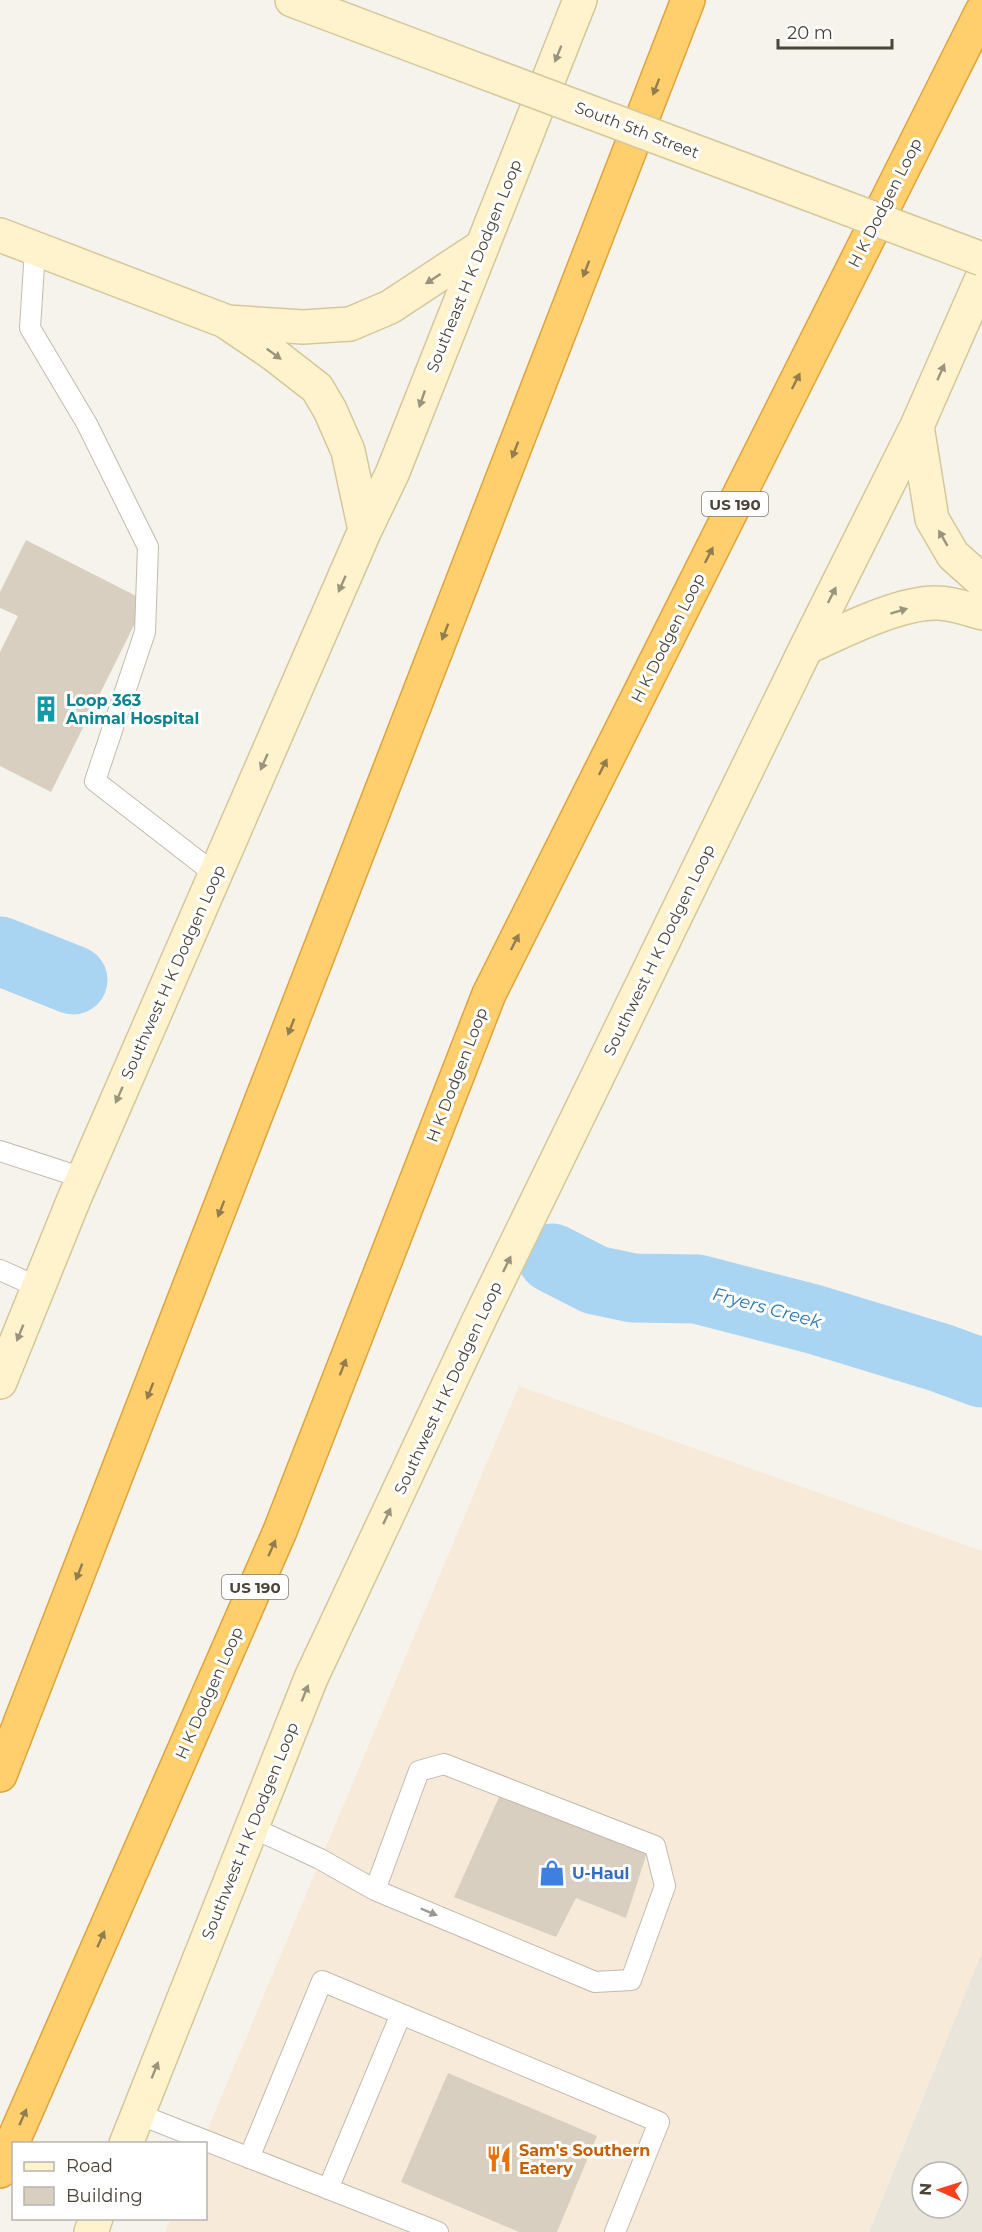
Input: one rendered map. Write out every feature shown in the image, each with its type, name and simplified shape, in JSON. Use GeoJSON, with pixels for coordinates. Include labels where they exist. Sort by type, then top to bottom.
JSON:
{"type":"FeatureCollection","features":[{"type":"Feature","properties":{"kind":"highway"},"geometry":{"type":"LineString","coordinates":[[0,1775],[688,0]]}},
{"type":"Feature","properties":{"kind":"highway","name":"H K Dodgen Loop"},"geometry":{"type":"LineString","coordinates":[[13,2142],[280,1531],[489,994],[982,11]]}},
{"type":"Feature","properties":{"kind":"highway","name":"H K Dodgen Loop"},"geometry":{"type":"LineString","coordinates":[[0,2171],[12,2144]]}},
{"type":"Feature","properties":{"kind":"main road","name":"South 5th Street"},"geometry":{"type":"LineString","coordinates":[[292,0],[982,259]]}},
{"type":"Feature","properties":{"kind":"main road","name":"Southeast H K Dodgen Loop"},"geometry":{"type":"LineString","coordinates":[[365,530],[413,424],[580,0]]}},
{"type":"Feature","properties":{"kind":"main road"},"geometry":{"type":"LineString","coordinates":[[0,236],[225,321],[272,353],[317,388],[330,410],[348,451],[365,530]]}},
{"type":"Feature","properties":{"kind":"main road"},"geometry":{"type":"LineString","coordinates":[[225,321],[303,327],[350,324],[390,307],[481,247]]}},
{"type":"Feature","properties":{"kind":"main road"},"geometry":{"type":"LineString","coordinates":[[806,648],[917,426],[982,278]]}},
{"type":"Feature","properties":{"kind":"main road"},"geometry":{"type":"LineString","coordinates":[[917,426],[932,519],[953,555],[982,581]]}},
{"type":"Feature","properties":{"kind":"main road","name":"Southwest H K Dodgen Loop"},"geometry":{"type":"LineString","coordinates":[[0,1382],[83,1178],[365,530]]}},
{"type":"Feature","properties":{"kind":"main road"},"geometry":{"type":"LineString","coordinates":[[806,648],[876,618],[907,608],[936,603],[982,613]]}},
{"type":"Feature","properties":{"kind":"main road","name":"Southwest H K Dodgen Loop"},"geometry":{"type":"LineString","coordinates":[[132,2129],[316,1667],[485,1310],[806,648]]}},
{"type":"Feature","properties":{"kind":"lane"},"geometry":{"type":"LineString","coordinates":[[35,249],[30,327],[87,424],[148,548],[145,632],[95,781],[215,874]]}},
{"type":"Feature","properties":{"kind":"lane"},"geometry":{"type":"LineString","coordinates":[[0,1151],[83,1178]]}},
{"type":"Feature","properties":{"kind":"lane"},"geometry":{"type":"LineString","coordinates":[[0,1270],[38,1287]]}},
{"type":"Feature","properties":{"kind":"lane"},"geometry":{"type":"LineString","coordinates":[[251,1827],[321,1859],[375,1890],[595,1982],[631,1980],[665,1886],[655,1846],[444,1764],[419,1771],[375,1890]]}},
{"type":"Feature","properties":{"kind":"lane"},"geometry":{"type":"LineString","coordinates":[[249,2158],[322,1981],[659,2122],[615,2232]]}},
{"type":"Feature","properties":{"kind":"lane"},"geometry":{"type":"LineString","coordinates":[[328,2189],[401,2014]]}},
{"type":"Feature","properties":{"kind":"lane"},"geometry":{"type":"LineString","coordinates":[[132,2129],[184,2142]]}},
{"type":"Feature","properties":{"kind":"lane"},"geometry":{"type":"LineString","coordinates":[[207,2148],[249,2158],[438,2232]]}},
{"type":"Feature","properties":{"kind":"shaded area"},"geometry":{"type":"Polygon","coordinates":[[[519,1386],[982,1551],[982,1952],[869,2232],[165,2232],[171,2220],[207,2220],[207,2142],[202,2142],[519,1386]]]}},
{"type":"Feature","properties":{"kind":"shaded area"},"geometry":{"type":"Polygon","coordinates":[[[982,1952],[982,2232],[869,2232],[982,1952]]]}},
{"type":"Feature","properties":{"kind":"building","name":"Loop 363 Animal Hospital"},"geometry":{"type":"Polygon","coordinates":[[[26,540],[146,601],[51,792],[0,766],[0,652],[18,616],[0,608],[0,592],[26,540]]]}},
{"type":"Feature","properties":{"kind":"building","name":"U-Haul"},"geometry":{"type":"Polygon","coordinates":[[[500,1795],[648,1849],[626,1918],[576,1898],[556,1937],[454,1897],[500,1795]]]}},
{"type":"Feature","properties":{"kind":"building","name":"Sam's Southern Eatery"},"geometry":{"type":"Polygon","coordinates":[[[448,2073],[597,2136],[557,2232],[519,2232],[401,2182],[448,2073]]]}},
{"type":"Feature","properties":{"kind":"waterway","name":"Fryers Creek"},"geometry":{"type":"LineString","coordinates":[[0,951],[73,980]]}},
{"type":"Feature","properties":{"kind":"waterway","name":"Fryers Creek"},"geometry":{"type":"LineString","coordinates":[[552,1258],[595,1280],[633,1288],[697,1289],[813,1319],[941,1358],[982,1373]]}},
{"type":"Feature","properties":{"kind":"place","name":"Loop 363 Animal Hospital"},"geometry":{"type":"Point","coordinates":[46,709]}},
{"type":"Feature","properties":{"kind":"place","name":"U-Haul"},"geometry":{"type":"Point","coordinates":[552,1873]}},
{"type":"Feature","properties":{"kind":"place","name":"Sam's Southern Eatery"},"geometry":{"type":"Point","coordinates":[499,2159]}}]}
